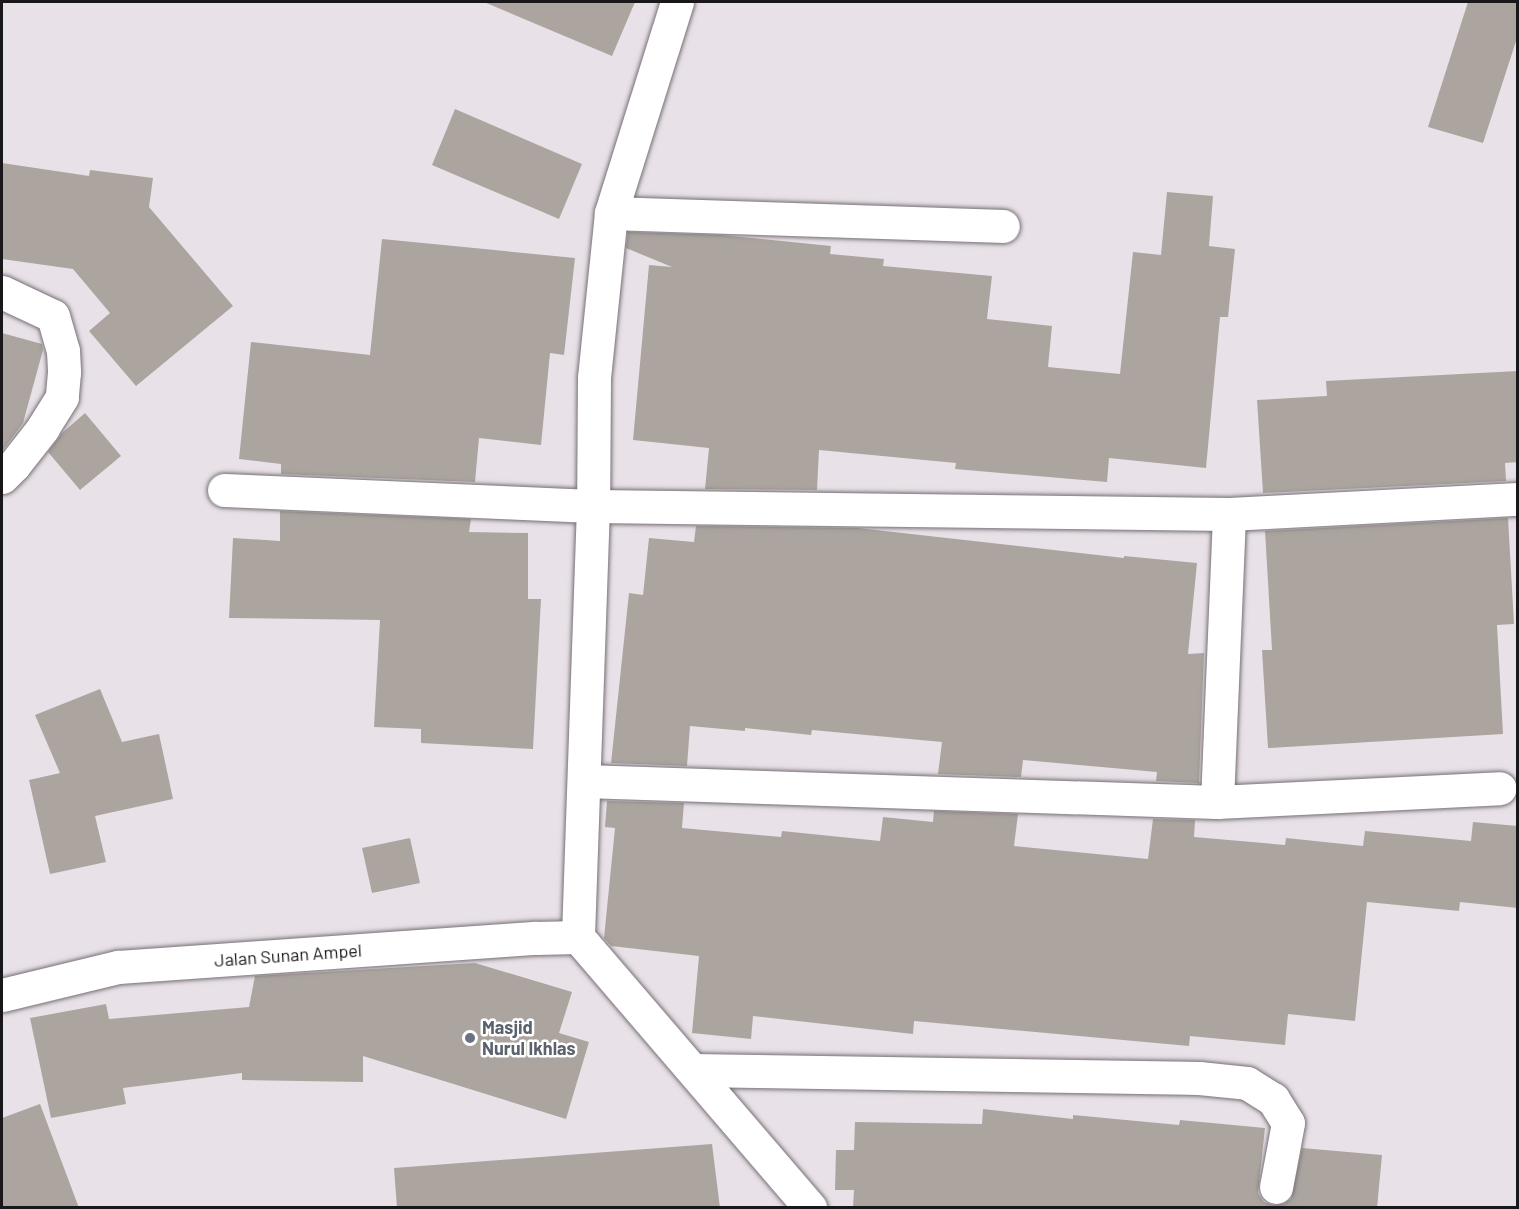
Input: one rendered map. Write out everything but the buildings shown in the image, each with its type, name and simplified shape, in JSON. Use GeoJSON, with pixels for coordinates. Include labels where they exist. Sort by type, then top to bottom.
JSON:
{"type":"FeatureCollection","features":[{"type":"Feature","properties":{"kind":"street"},"geometry":{"type":"LineString","coordinates":[[677,2],[611,213],[594,378],[594,506],[578,938],[810,1208]]}},
{"type":"Feature","properties":{"kind":"street"},"geometry":{"type":"LineString","coordinates":[[611,213],[1003,226]]}},
{"type":"Feature","properties":{"kind":"street"},"geometry":{"type":"LineString","coordinates":[[2,292],[53,316],[63,351],[64,372],[62,397],[43,428],[2,477]]}},
{"type":"Feature","properties":{"kind":"street"},"geometry":{"type":"LineString","coordinates":[[224,490],[594,506],[1229,514],[1518,499]]}},
{"type":"Feature","properties":{"kind":"street"},"geometry":{"type":"LineString","coordinates":[[1217,802],[1229,514]]}},
{"type":"Feature","properties":{"kind":"street"},"geometry":{"type":"LineString","coordinates":[[584,781],[1217,802],[1500,788]]}},
{"type":"Feature","properties":{"kind":"street","name":"Jalan Sunan Ampel"},"geometry":{"type":"LineString","coordinates":[[2,995],[118,967],[524,939],[578,938]]}},
{"type":"Feature","properties":{"kind":"street"},"geometry":{"type":"LineString","coordinates":[[693,1070],[1198,1078],[1247,1083],[1274,1099],[1288,1123],[1276,1187]]}},
{"type":"Feature","properties":{"kind":"place","name":"Masjid Nurul Ikhlas"},"geometry":{"type":"Point","coordinates":[470,1038]}}]}
